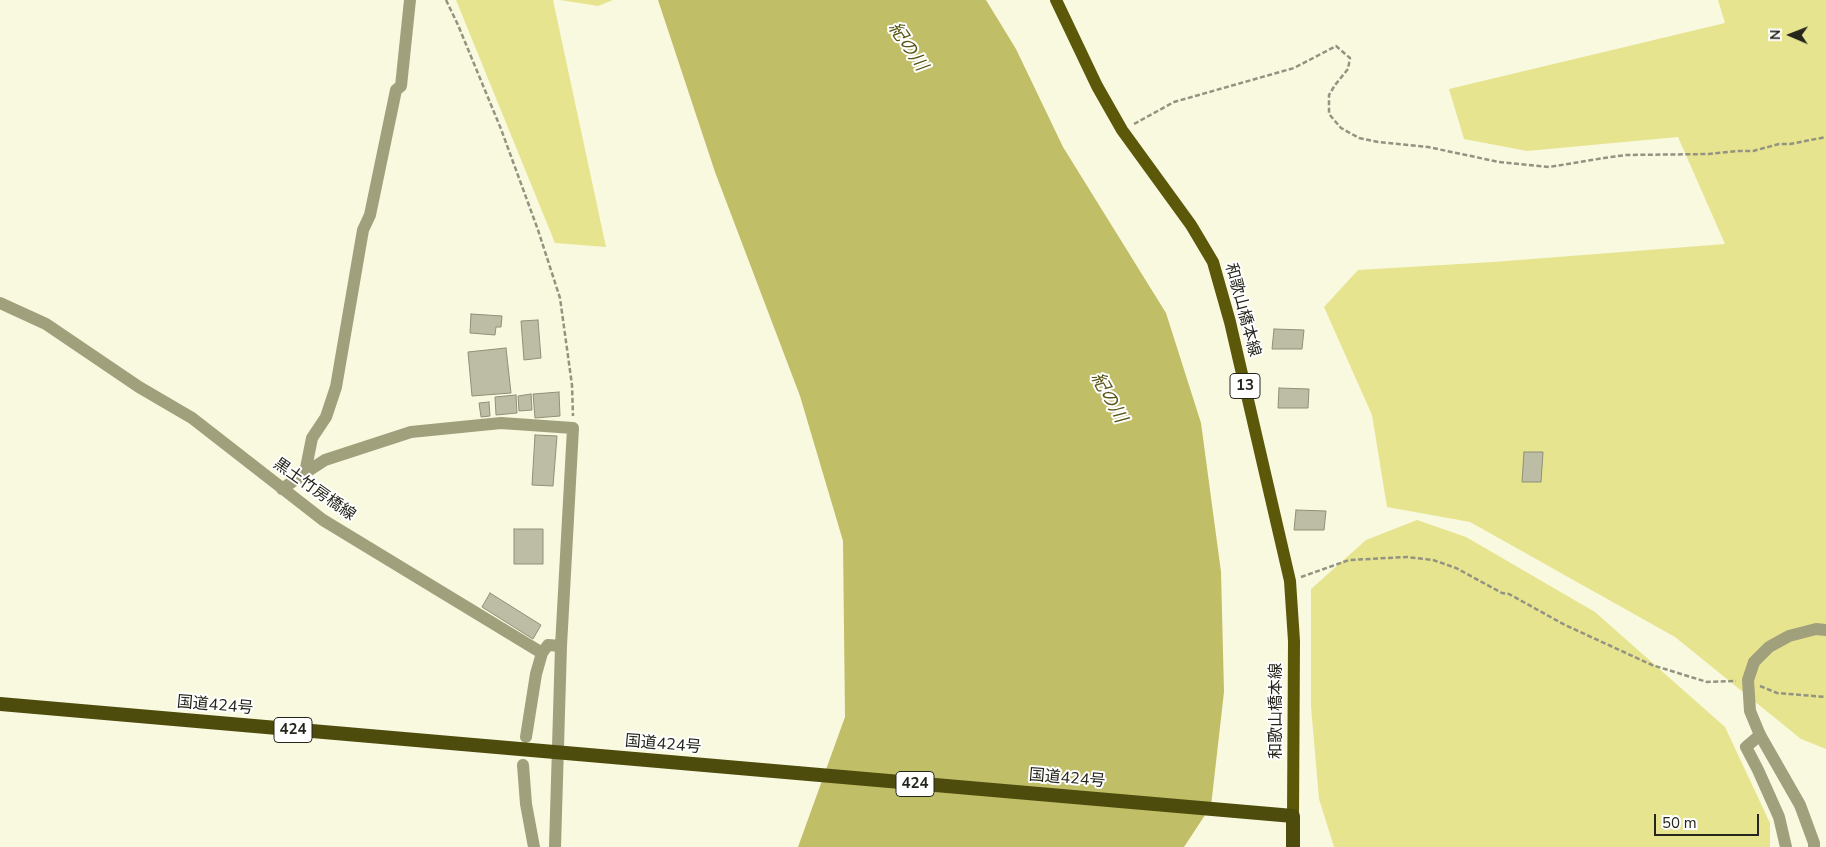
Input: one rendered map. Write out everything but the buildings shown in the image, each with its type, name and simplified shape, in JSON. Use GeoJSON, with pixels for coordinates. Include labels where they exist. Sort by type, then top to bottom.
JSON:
{"type":"FeatureCollection","features":[{"type":"Feature","properties":{"kind":"highway","name":"国道424号"},"geometry":{"type":"LineString","coordinates":[[0,704],[1293,816]]}},
{"type":"Feature","properties":{"kind":"highway"},"geometry":{"type":"LineString","coordinates":[[1293,816],[1293,847]]}},
{"type":"Feature","properties":{"kind":"main road","name":"和歌山橋本線"},"geometry":{"type":"LineString","coordinates":[[1056,0],[1122,130],[1191,225],[1213,262],[1230,322],[1290,581],[1294,641],[1293,816]]}},
{"type":"Feature","properties":{"kind":"street"},"geometry":{"type":"LineString","coordinates":[[305,473],[312,438],[326,417],[336,387],[363,230],[370,215],[396,90],[401,86],[410,0]]}},
{"type":"Feature","properties":{"kind":"street","name":"黒土竹房橋線"},"geometry":{"type":"LineString","coordinates":[[0,303],[46,324],[139,387],[192,418],[282,490],[323,520],[542,653]]}},
{"type":"Feature","properties":{"kind":"street"},"geometry":{"type":"LineString","coordinates":[[282,490],[325,460],[411,432],[501,423],[573,428],[561,646],[555,847]]}},
{"type":"Feature","properties":{"kind":"street"},"geometry":{"type":"LineString","coordinates":[[1814,847],[1800,805],[1760,735],[1750,712],[1748,680],[1754,662],[1769,647],[1789,636],[1816,630],[1826,630]]}},
{"type":"Feature","properties":{"kind":"street"},"geometry":{"type":"LineString","coordinates":[[526,737],[536,674],[542,653],[548,645],[561,646]]}},
{"type":"Feature","properties":{"kind":"street"},"geometry":{"type":"LineString","coordinates":[[1760,735],[1746,747],[1779,817],[1786,847]]}},
{"type":"Feature","properties":{"kind":"street"},"geometry":{"type":"LineString","coordinates":[[523,764],[526,804],[534,847]]}},
{"type":"Feature","properties":{"kind":"path"},"geometry":{"type":"LineString","coordinates":[[446,0],[501,130],[538,230],[560,298],[572,385],[573,428]]}},
{"type":"Feature","properties":{"kind":"path"},"geometry":{"type":"LineString","coordinates":[[1122,130],[1174,102],[1294,68],[1336,46],[1350,58],[1348,69],[1329,95],[1329,114],[1341,128],[1359,138],[1378,142],[1428,147],[1499,162],[1550,167],[1626,156],[1753,151],[1779,144],[1790,144],[1826,137]]}},
{"type":"Feature","properties":{"kind":"path"},"geometry":{"type":"LineString","coordinates":[[1290,581],[1349,560],[1406,557],[1433,560],[1456,568],[1502,593],[1509,594],[1565,625],[1652,665],[1707,682],[1748,680],[1777,693],[1826,697]]}},
{"type":"Feature","properties":{"kind":"shaded area"},"geometry":{"type":"Polygon","coordinates":[[[456,0],[553,0],[606,247],[555,243],[456,0]]]}},
{"type":"Feature","properties":{"kind":"shaded area"},"geometry":{"type":"Polygon","coordinates":[[[560,0],[613,0],[598,6],[560,0]]]}},
{"type":"Feature","properties":{"kind":"shaded area"},"geometry":{"type":"Polygon","coordinates":[[[1718,0],[1826,0],[1826,749],[1801,739],[1675,637],[1470,522],[1387,507],[1372,415],[1324,307],[1358,270],[1493,262],[1725,244],[1678,137],[1527,151],[1464,139],[1449,89],[1725,23],[1718,0]]]}},
{"type":"Feature","properties":{"kind":"shaded area"},"geometry":{"type":"Polygon","coordinates":[[[1417,520],[1466,537],[1595,612],[1725,727],[1770,823],[1770,847],[1334,847],[1319,799],[1311,707],[1311,589],[1366,540],[1417,520]]]}},
{"type":"Feature","properties":{"kind":"water","name":"紀の川"},"geometry":{"type":"Polygon","coordinates":[[[658,0],[986,0],[1016,49],[1063,147],[1166,313],[1201,423],[1221,572],[1224,692],[1211,806],[1184,847],[798,847],[845,717],[843,541],[800,396],[715,172],[658,0]]]}}]}
